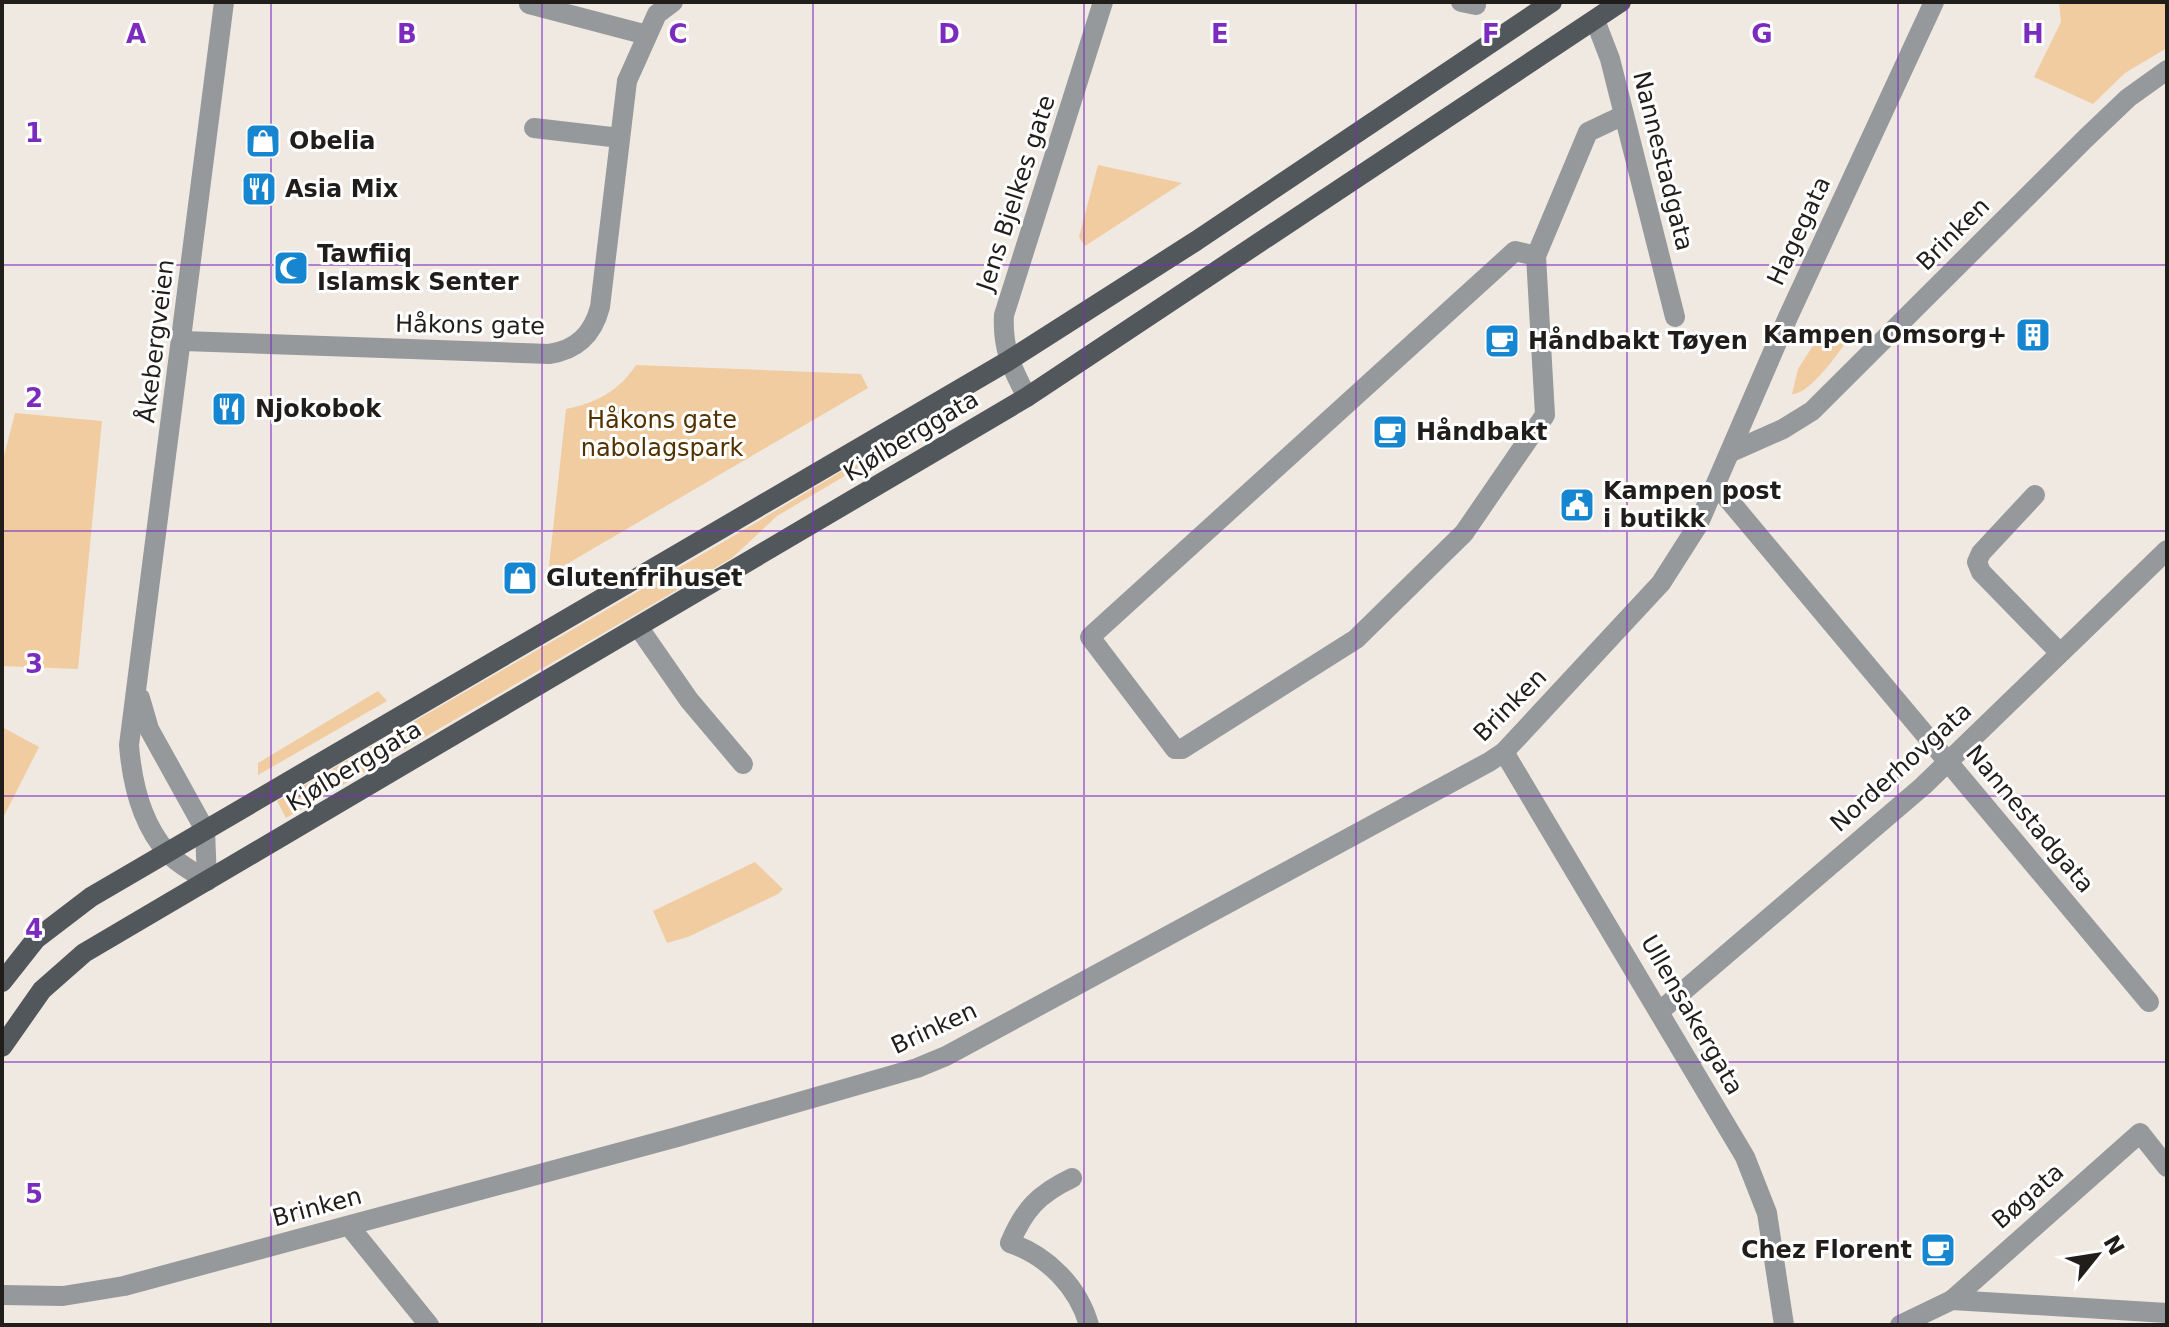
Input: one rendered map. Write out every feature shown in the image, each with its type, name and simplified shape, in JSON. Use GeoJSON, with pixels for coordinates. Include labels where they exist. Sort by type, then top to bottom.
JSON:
{"type":"FeatureCollection","features":[{"type":"Feature","properties":{"kind":"main road","name":"Kjølberggata"},"geometry":{"type":"LineString","coordinates":[[167,852],[1008,361],[1196,241],[1552,2]]}},
{"type":"Feature","properties":{"kind":"main road","name":"Kjølberggata"},"geometry":{"type":"LineString","coordinates":[[207,881],[1027,397],[1621,2]]}},
{"type":"Feature","properties":{"kind":"main road"},"geometry":{"type":"LineString","coordinates":[[2,982],[36,939],[61,917],[167,852]]}},
{"type":"Feature","properties":{"kind":"main road"},"geometry":{"type":"LineString","coordinates":[[2,1047],[23,1013],[61,971],[111,937],[207,881]]}},
{"type":"Feature","properties":{"kind":"street","name":"Åkebergveien"},"geometry":{"type":"LineString","coordinates":[[207,881],[167,852],[141,807],[132,778],[129,745],[224,2]]}},
{"type":"Feature","properties":{"kind":"street","name":"Håkons gate"},"geometry":{"type":"LineString","coordinates":[[183,341],[549,354],[575,346],[589,333],[600,307],[627,81],[657,14],[673,2]]}},
{"type":"Feature","properties":{"kind":"street","name":"Jens Bjelkes gate"},"geometry":{"type":"LineString","coordinates":[[1027,397],[1008,361],[1003,338],[1004,315],[1103,2]]}},
{"type":"Feature","properties":{"kind":"street","name":"Hagegata"},"geometry":{"type":"LineString","coordinates":[[1717,486],[1788,317],[1934,2]]}},
{"type":"Feature","properties":{"kind":"street"},"geometry":{"type":"LineString","coordinates":[[529,4],[647,35]]}},
{"type":"Feature","properties":{"kind":"street","name":"Nannestadgata"},"geometry":{"type":"LineString","coordinates":[[1595,20],[1610,59],[1675,317]]}},
{"type":"Feature","properties":{"kind":"street","name":"Brinken"},"geometry":{"type":"LineString","coordinates":[[1731,452],[1783,429],[1812,411],[2128,98],[2167,70]]}},
{"type":"Feature","properties":{"kind":"street"},"geometry":{"type":"LineString","coordinates":[[1536,256],[1515,251],[1090,637],[1175,749],[1182,749],[1356,639],[1464,533],[1545,415],[1536,256],[1588,132],[1624,115]]}},
{"type":"Feature","properties":{"kind":"street"},"geometry":{"type":"LineString","coordinates":[[534,128],[620,138]]}},
{"type":"Feature","properties":{"kind":"street","name":"Nannestadgata"},"geometry":{"type":"LineString","coordinates":[[1717,486],[2149,1002]]}},
{"type":"Feature","properties":{"kind":"street","name":"Brinken"},"geometry":{"type":"LineString","coordinates":[[2,1295],[94,1293],[349,1226],[917,1068],[946,1056],[1453,785],[1504,752],[1661,583],[1698,525],[1717,486]]}},
{"type":"Feature","properties":{"kind":"street"},"geometry":{"type":"LineString","coordinates":[[2035,495],[1981,553],[1977,562],[1981,572],[2060,653]]}},
{"type":"Feature","properties":{"kind":"street","name":"Norderhovgata"},"geometry":{"type":"LineString","coordinates":[[1660,1011],[1948,761],[2167,550]]}},
{"type":"Feature","properties":{"kind":"street"},"geometry":{"type":"LineString","coordinates":[[639,628],[689,700],[743,764]]}},
{"type":"Feature","properties":{"kind":"street","name":"Åkebergveien"},"geometry":{"type":"LineString","coordinates":[[137,686],[149,729],[205,830],[207,881]]}},
{"type":"Feature","properties":{"kind":"street","name":"Ullensakergata"},"geometry":{"type":"LineString","coordinates":[[1504,752],[1660,1011],[1759,1186],[1767,1213],[1784,1325]]}},
{"type":"Feature","properties":{"kind":"street","name":"Bøgata"},"geometry":{"type":"LineString","coordinates":[[1952,1300],[2140,1133],[2167,1167]]}},
{"type":"Feature","properties":{"kind":"street"},"geometry":{"type":"LineString","coordinates":[[1072,1178],[1050,1189],[1028,1206],[1010,1243],[1037,1256],[1066,1280],[1089,1325]]}},
{"type":"Feature","properties":{"kind":"street"},"geometry":{"type":"LineString","coordinates":[[349,1226],[429,1325]]}},
{"type":"Feature","properties":{"kind":"street"},"geometry":{"type":"LineString","coordinates":[[1900,1325],[1952,1300],[2161,1317]]}},
{"type":"Feature","properties":{"kind":"green space"},"geometry":{"type":"Polygon","coordinates":[[[2059,2],[2167,2],[2167,48],[2125,73],[2093,104],[2034,77],[2061,22],[2059,2]]]}},
{"type":"Feature","properties":{"kind":"green space"},"geometry":{"type":"Polygon","coordinates":[[[1098,165],[1182,183],[1085,246],[1079,237],[1098,165]]]}},
{"type":"Feature","properties":{"kind":"green space"},"geometry":{"type":"Polygon","coordinates":[[[1821,333],[1836,344],[1848,339],[1815,381],[1799,393],[1792,394],[1798,369],[1821,333]]]}},
{"type":"Feature","properties":{"kind":"green space","name":"Håkons gate nabolagspark"},"geometry":{"type":"Polygon","coordinates":[[[636,365],[861,374],[868,388],[548,575],[566,409],[606,394],[622,382],[636,365]]]}},
{"type":"Feature","properties":{"kind":"green space"},"geometry":{"type":"Polygon","coordinates":[[[969,395],[972,401],[777,516],[732,558],[286,818],[277,801],[969,395]]]}},
{"type":"Feature","properties":{"kind":"green space"},"geometry":{"type":"Polygon","coordinates":[[[15,413],[102,421],[78,669],[2,666],[2,464],[15,413]]]}},
{"type":"Feature","properties":{"kind":"green space"},"geometry":{"type":"Polygon","coordinates":[[[378,691],[387,701],[258,775],[258,763],[378,691]]]}},
{"type":"Feature","properties":{"kind":"green space"},"geometry":{"type":"Polygon","coordinates":[[[2,727],[39,747],[2,820],[2,727]]]}},
{"type":"Feature","properties":{"kind":"green space"},"geometry":{"type":"Polygon","coordinates":[[[755,862],[783,889],[778,894],[688,937],[667,943],[653,911],[755,862]]]}},
{"type":"Feature","properties":{"kind":"place","name":"Obelia"},"geometry":{"type":"Point","coordinates":[263,141]}},
{"type":"Feature","properties":{"kind":"place","name":"Asia Mix"},"geometry":{"type":"Point","coordinates":[259,189]}},
{"type":"Feature","properties":{"kind":"place","name":"Tawfiiq Islamsk Senter"},"geometry":{"type":"Point","coordinates":[291,268]}},
{"type":"Feature","properties":{"kind":"place","name":"Kampen Omsorg+"},"geometry":{"type":"Point","coordinates":[2033,335]}},
{"type":"Feature","properties":{"kind":"place","name":"Håndbakt Tøyen"},"geometry":{"type":"Point","coordinates":[1502,341]}},
{"type":"Feature","properties":{"kind":"place","name":"Njokobok"},"geometry":{"type":"Point","coordinates":[229,409]}},
{"type":"Feature","properties":{"kind":"place","name":"Håndbakt"},"geometry":{"type":"Point","coordinates":[1390,432]}},
{"type":"Feature","properties":{"kind":"place","name":"Kampen post i butikk"},"geometry":{"type":"Point","coordinates":[1577,505]}},
{"type":"Feature","properties":{"kind":"place","name":"Glutenfrihuset"},"geometry":{"type":"Point","coordinates":[520,578]}},
{"type":"Feature","properties":{"kind":"place","name":"Chez Florent"},"geometry":{"type":"Point","coordinates":[1938,1250]}}]}
